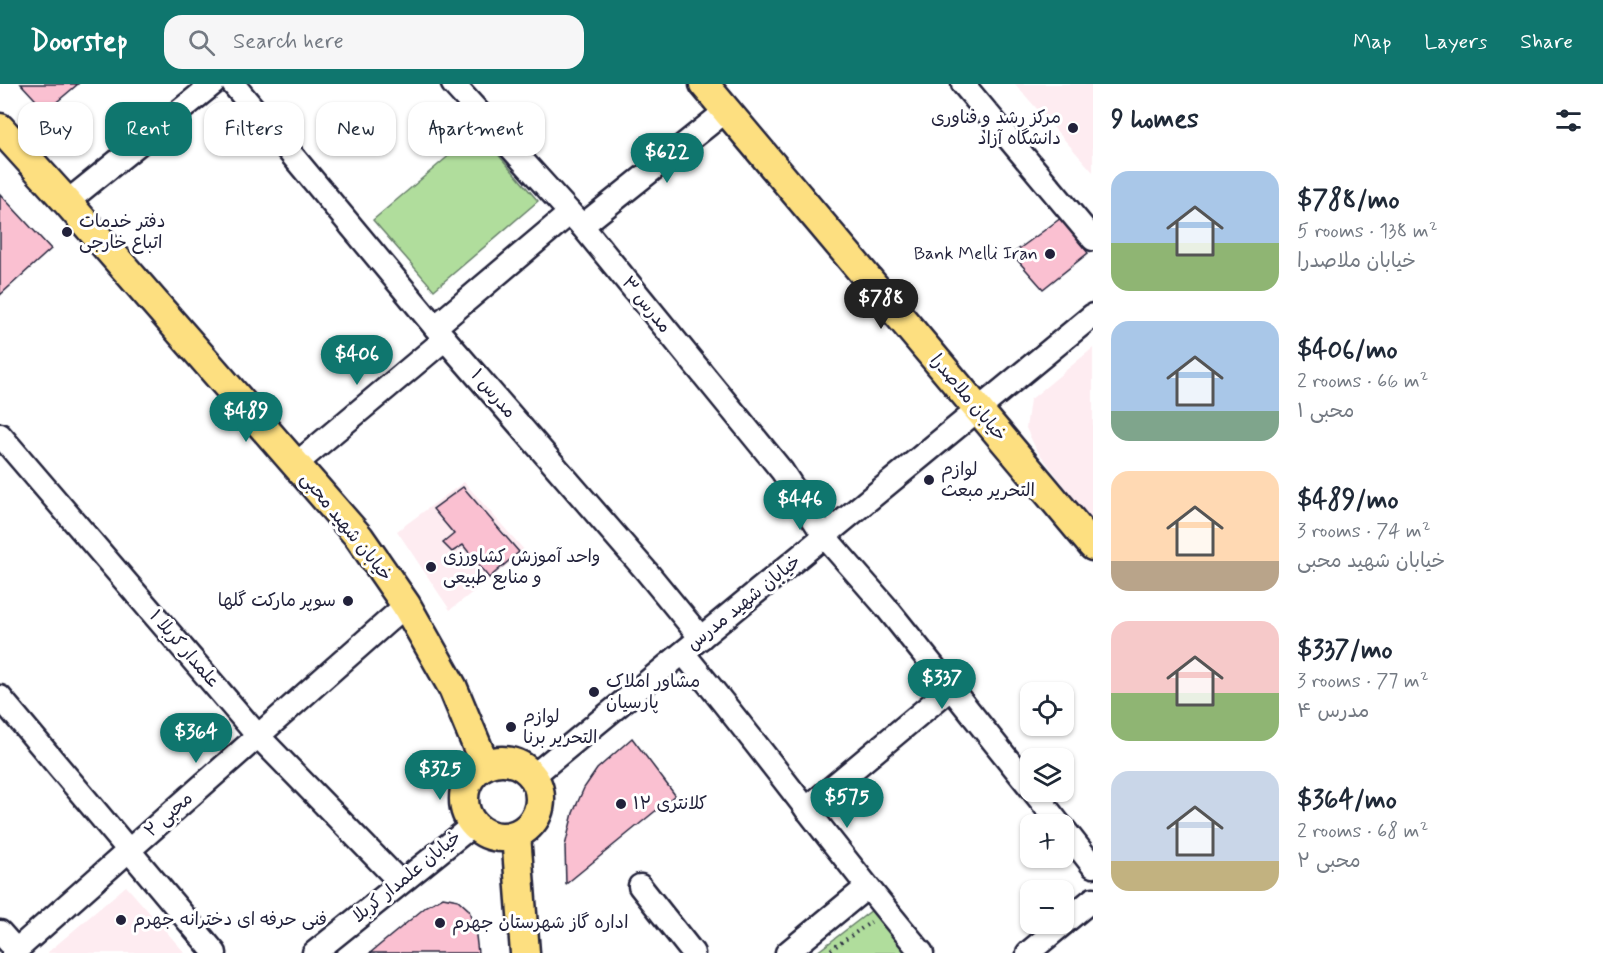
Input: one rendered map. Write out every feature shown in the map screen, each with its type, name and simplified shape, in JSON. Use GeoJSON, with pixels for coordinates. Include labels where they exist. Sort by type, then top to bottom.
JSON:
{"type":"FeatureCollection","features":[{"type":"Feature","properties":{"kind":"main road","name":"خیابان ملاصدرا"},"geometry":{"type":"LineString","coordinates":[[704,84],[1093,546]]}},
{"type":"Feature","properties":{"kind":"main road","name":"خیابان شهید محبی"},"geometry":{"type":"LineString","coordinates":[[0,128],[358,537],[406,605],[453,688],[485,765]]}},
{"type":"Feature","properties":{"kind":"main road"},"geometry":{"type":"LineString","coordinates":[[498,761],[511,762],[523,767],[533,776],[541,798],[534,821],[526,830],[504,838],[493,837],[473,825],[466,814],[463,803],[468,780],[476,771],[498,761]]}},
{"type":"Feature","properties":{"kind":"main road"},"geometry":{"type":"LineString","coordinates":[[516,835],[525,953]]}},
{"type":"Feature","properties":{"kind":"street"},"geometry":{"type":"LineString","coordinates":[[67,202],[213,84]]}},
{"type":"Feature","properties":{"kind":"street","name":"مدرس ۱"},"geometry":{"type":"LineString","coordinates":[[233,84],[440,333],[647,572],[701,638]]}},
{"type":"Feature","properties":{"kind":"street","name":"مدرس ۳"},"geometry":{"type":"LineString","coordinates":[[453,84],[576,219],[782,471],[825,537],[885,607],[1020,775]]}},
{"type":"Feature","properties":{"kind":"street"},"geometry":{"type":"LineString","coordinates":[[963,84],[1093,238]]}},
{"type":"Feature","properties":{"kind":"street"},"geometry":{"type":"LineString","coordinates":[[296,464],[440,333],[576,219],[727,110]]}},
{"type":"Feature","properties":{"kind":"street","name":"خیابان شهید مدرس"},"geometry":{"type":"LineString","coordinates":[[533,776],[1093,315]]}},
{"type":"Feature","properties":{"kind":"street","name":"علمدار کربلا ۱"},"geometry":{"type":"LineString","coordinates":[[0,435],[258,736],[400,882]]}},
{"type":"Feature","properties":{"kind":"street","name":"محبی ۲"},"geometry":{"type":"LineString","coordinates":[[14,952],[406,605]]}},
{"type":"Feature","properties":{"kind":"street"},"geometry":{"type":"LineString","coordinates":[[683,653],[744,727],[867,887],[922,953]]}},
{"type":"Feature","properties":{"kind":"street"},"geometry":{"type":"LineString","coordinates":[[806,809],[951,688]]}},
{"type":"Feature","properties":{"kind":"street"},"geometry":{"type":"LineString","coordinates":[[0,697],[214,953]]}},
{"type":"Feature","properties":{"kind":"street"},"geometry":{"type":"LineString","coordinates":[[1042,802],[1051,814]]}},
{"type":"Feature","properties":{"kind":"street","name":"خیابان علمدار کربلا"},"geometry":{"type":"LineString","coordinates":[[314,953],[473,825]]}},
{"type":"Feature","properties":{"kind":"street"},"geometry":{"type":"LineString","coordinates":[[1074,842],[1093,866]]}},
{"type":"Feature","properties":{"kind":"street"},"geometry":{"type":"LineString","coordinates":[[640,886],[693,953]]}},
{"type":"Feature","properties":{"kind":"street"},"geometry":{"type":"LineString","coordinates":[[787,953],[867,887]]}},
{"type":"Feature","properties":{"kind":"street"},"geometry":{"type":"LineString","coordinates":[[1074,915],[1093,899]]}},
{"type":"Feature","properties":{"kind":"street"},"geometry":{"type":"LineString","coordinates":[[0,932],[14,952]]}},
{"type":"Feature","properties":{"kind":"street"},"geometry":{"type":"LineString","coordinates":[[1028,953],[1051,934]]}},
{"type":"Feature","properties":{"kind":"path"},"geometry":{"type":"LineString","coordinates":[[826,953],[872,921]]}},
{"type":"Feature","properties":{"kind":"shaded area","name":"مرکز رشد و فناوری دانشگاه آزاد"},"geometry":{"type":"Polygon","coordinates":[[[1015,84],[1093,84],[1093,172],[1015,84]]]}},
{"type":"Feature","properties":{"kind":"shaded area"},"geometry":{"type":"Polygon","coordinates":[[[1093,348],[1093,523],[1036,449],[1026,428],[1030,400],[1093,348]]]}},
{"type":"Feature","properties":{"kind":"shaded area"},"geometry":{"type":"Polygon","coordinates":[[[464,482],[525,551],[450,610],[397,531],[464,482]]]}},
{"type":"Feature","properties":{"kind":"shaded area","name":"فنی حرفه ای دخترانه جهرم"},"geometry":{"type":"Polygon","coordinates":[[[126,886],[185,953],[47,953],[126,886]]]}},
{"type":"Feature","properties":{"kind":"green space"},"geometry":{"type":"Polygon","coordinates":[[[449,156],[499,156],[538,201],[434,290],[373,220],[449,156]]]}},
{"type":"Feature","properties":{"kind":"green space"},"geometry":{"type":"Polygon","coordinates":[[[872,910],[908,953],[816,953],[872,910]]]}},
{"type":"Feature","properties":{"kind":"building"},"geometry":{"type":"Polygon","coordinates":[[[21,84],[78,84],[57,102],[38,102],[21,84]]]}},
{"type":"Feature","properties":{"kind":"building"},"geometry":{"type":"Polygon","coordinates":[[[0,194],[51,249],[0,295],[0,194]]]}},
{"type":"Feature","properties":{"kind":"building","name":"Bank Melli Iran"},"geometry":{"type":"Polygon","coordinates":[[[1061,218],[1088,253],[1043,289],[1012,254],[1061,218]]]}},
{"type":"Feature","properties":{"kind":"building","name":"واحد آموزش کشاورزی و منابع طبیعی"},"geometry":{"type":"Polygon","coordinates":[[[463,487],[519,552],[489,578],[463,545],[452,552],[443,543],[454,534],[433,509],[463,487]]]}},
{"type":"Feature","properties":{"kind":"building","name":"کلانتری ۱۲"},"geometry":{"type":"Polygon","coordinates":[[[632,738],[675,795],[566,884],[565,846],[573,813],[584,788],[597,769],[632,738]]]}},
{"type":"Feature","properties":{"kind":"building","name":"اداره گاز شهرستان جهرم"},"geometry":{"type":"Polygon","coordinates":[[[443,897],[458,900],[469,910],[478,953],[370,953],[427,906],[443,897]]]}},
{"type":"Feature","properties":{"kind":"place","name":"مرکز رشد و فناوری دانشگاه آزاد"},"geometry":{"type":"Point","coordinates":[1073,128]}},
{"type":"Feature","properties":{"kind":"place","name":"دفتر خدمات اتباع خارجی"},"geometry":{"type":"Point","coordinates":[67,232]}},
{"type":"Feature","properties":{"kind":"place","name":"Bank Melli Iran"},"geometry":{"type":"Point","coordinates":[1050,254]}},
{"type":"Feature","properties":{"kind":"place","name":"لوازم التحریر مبعث"},"geometry":{"type":"Point","coordinates":[929,480]}},
{"type":"Feature","properties":{"kind":"place","name":"واحد آموزش کشاورزی و منابع طبیعی"},"geometry":{"type":"Point","coordinates":[431,567]}},
{"type":"Feature","properties":{"kind":"place","name":"سوپر مارکت گلها"},"geometry":{"type":"Point","coordinates":[348,601]}},
{"type":"Feature","properties":{"kind":"place","name":"مشاور املاک پارسیان"},"geometry":{"type":"Point","coordinates":[594,692]}},
{"type":"Feature","properties":{"kind":"place","name":"لوازم التحریر برنا"},"geometry":{"type":"Point","coordinates":[511,727]}},
{"type":"Feature","properties":{"kind":"place","name":"کلانتری ۱۲"},"geometry":{"type":"Point","coordinates":[621,804]}},
{"type":"Feature","properties":{"kind":"place","name":"فنی حرفه ای دخترانه جهرم"},"geometry":{"type":"Point","coordinates":[121,920]}},
{"type":"Feature","properties":{"kind":"place","name":"اداره گاز شهرستان جهرم"},"geometry":{"type":"Point","coordinates":[440,923]}}]}
